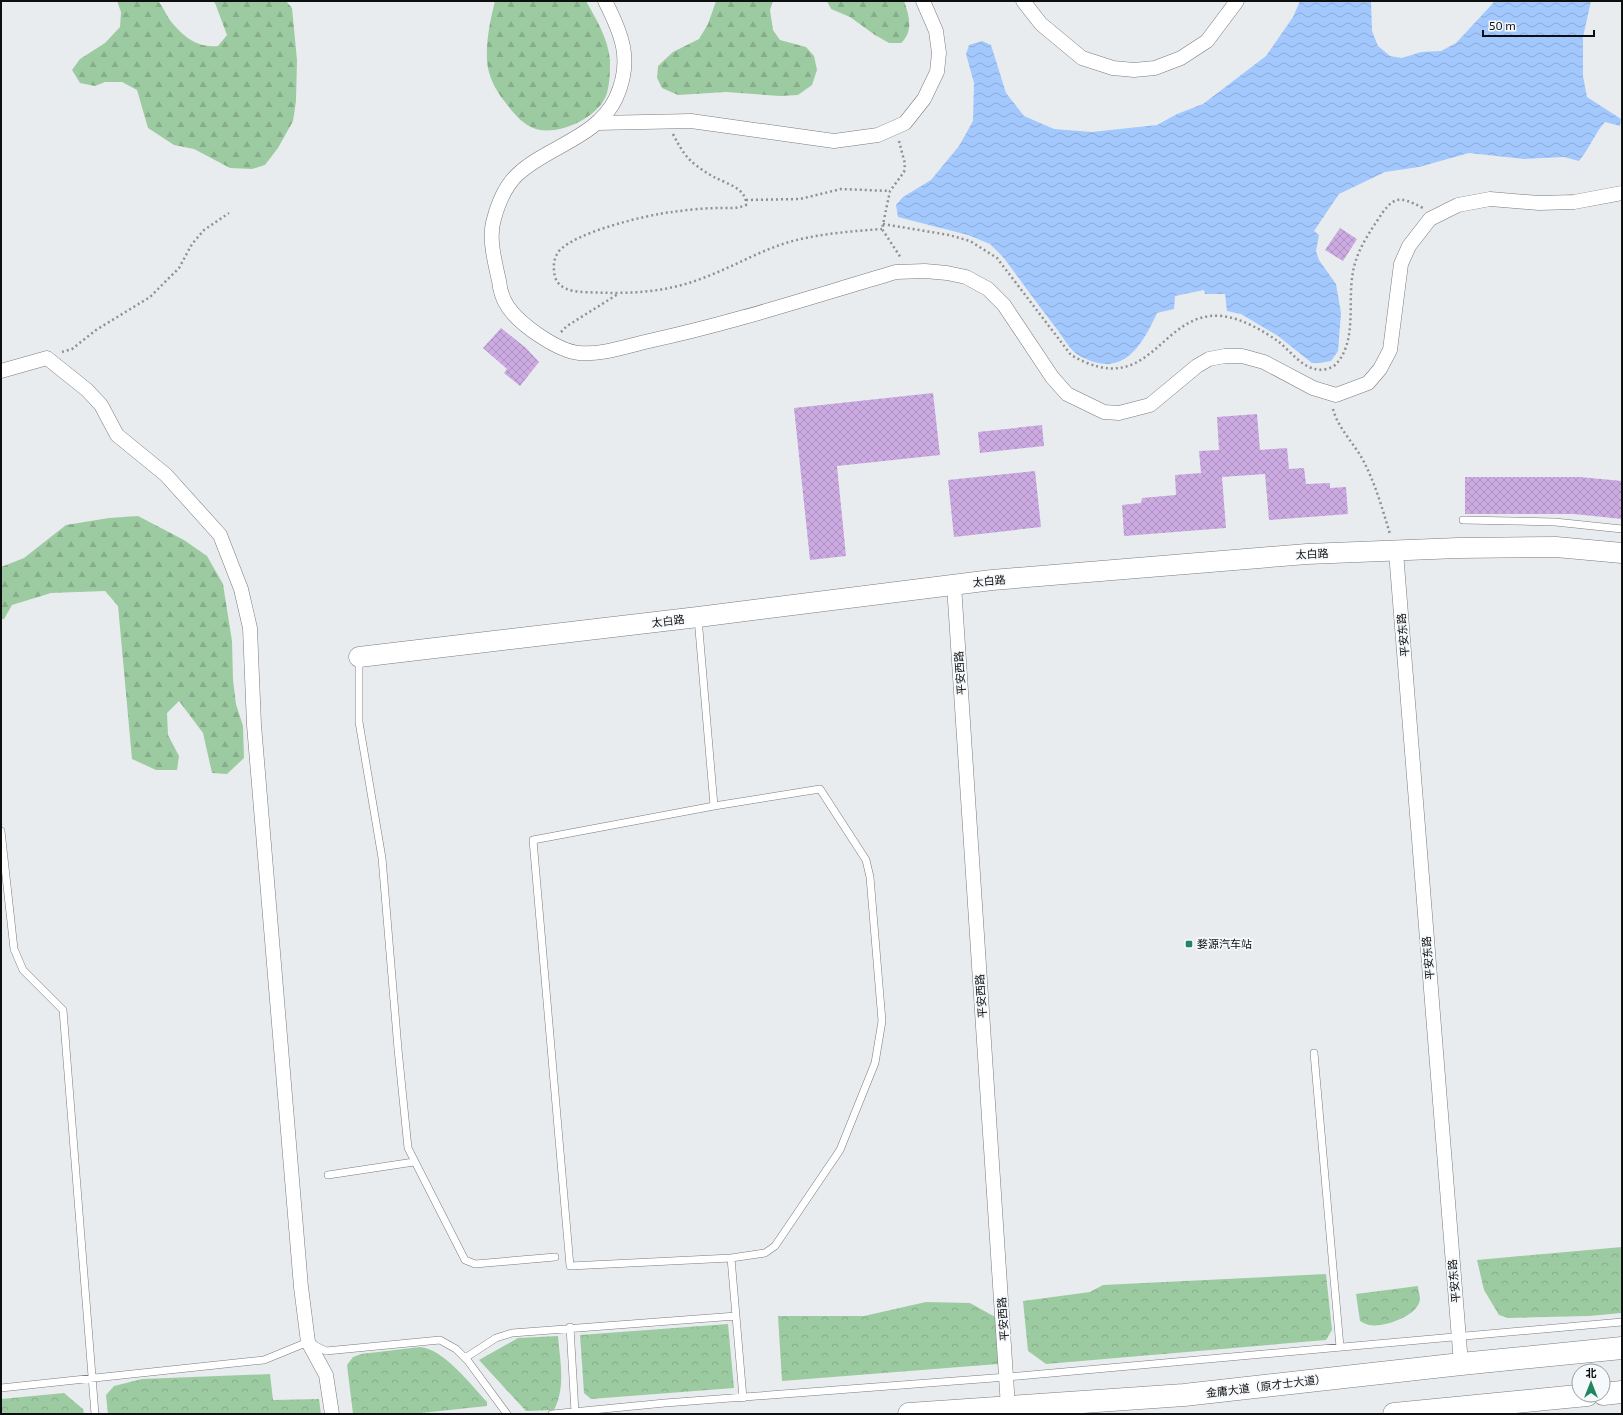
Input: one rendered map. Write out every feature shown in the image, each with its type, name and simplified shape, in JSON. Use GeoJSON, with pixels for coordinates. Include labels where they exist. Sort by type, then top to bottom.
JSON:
{"type":"FeatureCollection","features":[{"type":"Feature","properties":{"kind":"main road","name":"金庸大道（原才士大道）"},"geometry":{"type":"LineString","coordinates":[[909,1414],[1184,1395],[1461,1364],[1622,1348]]}},
{"type":"Feature","properties":{"kind":"main road"},"geometry":{"type":"LineString","coordinates":[[1611,1393],[1622,1392]]}},
{"type":"Feature","properties":{"kind":"main road"},"geometry":{"type":"LineString","coordinates":[[1394,1414],[1522,1408],[1571,1398]]}},
{"type":"Feature","properties":{"kind":"street"},"geometry":{"type":"LineString","coordinates":[[605,1],[617,24],[623,45],[625,65],[621,86],[615,101],[597,123],[532,163],[516,175],[504,193],[493,221],[492,247],[500,289],[508,307],[522,322],[550,342],[563,349],[579,353],[599,352],[707,329],[896,272],[925,271],[966,277],[988,289],[1004,305],[1052,377],[1066,394],[1104,412],[1119,413],[1150,405],[1209,359],[1225,356],[1242,356],[1264,362],[1314,388],[1336,395],[1368,383],[1380,369],[1390,350],[1401,264],[1410,246],[1430,219],[1458,205],[1490,199],[1539,203],[1574,202],[1622,194]]}},
{"type":"Feature","properties":{"kind":"street"},"geometry":{"type":"LineString","coordinates":[[597,123],[670,120],[715,123],[834,141],[878,135],[905,123],[924,99],[937,72],[939,53],[936,31],[923,1]]}},
{"type":"Feature","properties":{"kind":"street"},"geometry":{"type":"LineString","coordinates":[[1023,1],[1040,24],[1082,58],[1113,68],[1134,70],[1155,68],[1181,58],[1207,41],[1237,1]]}},
{"type":"Feature","properties":{"kind":"street"},"geometry":{"type":"LineString","coordinates":[[1,371],[47,358],[86,390],[101,405],[117,435],[166,475],[220,535],[241,589],[250,628],[254,725],[301,1279],[308,1342],[326,1374],[332,1414]]}},
{"type":"Feature","properties":{"kind":"street","name":"太白路"},"geometry":{"type":"LineString","coordinates":[[360,657],[992,580],[1307,554],[1396,552],[1458,548],[1556,547],[1622,553]]}},
{"type":"Feature","properties":{"kind":"street","name":"平安东路"},"geometry":{"type":"LineString","coordinates":[[1396,552],[1461,1364]]}},
{"type":"Feature","properties":{"kind":"street","name":"平安西路"},"geometry":{"type":"LineString","coordinates":[[954,585],[1008,1407]]}},
{"type":"Feature","properties":{"kind":"lane"},"geometry":{"type":"LineString","coordinates":[[1463,520],[1555,522],[1622,529]]}},
{"type":"Feature","properties":{"kind":"lane"},"geometry":{"type":"LineString","coordinates":[[698,617],[714,806]]}},
{"type":"Feature","properties":{"kind":"lane"},"geometry":{"type":"LineString","coordinates":[[360,657],[359,722],[382,858],[408,1148],[465,1260],[475,1264],[555,1257]]}},
{"type":"Feature","properties":{"kind":"lane"},"geometry":{"type":"LineString","coordinates":[[820,789],[866,860],[868,866],[882,1021],[875,1063],[840,1150],[775,1246],[765,1254],[731,1258],[570,1266],[533,840],[714,806],[820,789]]}},
{"type":"Feature","properties":{"kind":"lane"},"geometry":{"type":"LineString","coordinates":[[1,831],[14,949],[23,970],[63,1010],[95,1414]]}},
{"type":"Feature","properties":{"kind":"lane"},"geometry":{"type":"LineString","coordinates":[[1314,1053],[1340,1347]]}},
{"type":"Feature","properties":{"kind":"lane"},"geometry":{"type":"LineString","coordinates":[[328,1175],[414,1162]]}},
{"type":"Feature","properties":{"kind":"lane"},"geometry":{"type":"LineString","coordinates":[[731,1258],[743,1398]]}},
{"type":"Feature","properties":{"kind":"lane"},"geometry":{"type":"LineString","coordinates":[[465,1358],[496,1338],[512,1332],[736,1316]]}},
{"type":"Feature","properties":{"kind":"lane"},"geometry":{"type":"LineString","coordinates":[[552,1414],[1006,1377],[1622,1322]]}},
{"type":"Feature","properties":{"kind":"lane"},"geometry":{"type":"LineString","coordinates":[[570,1327],[575,1412]]}},
{"type":"Feature","properties":{"kind":"lane"},"geometry":{"type":"LineString","coordinates":[[1,1388],[264,1360],[308,1342],[326,1351],[440,1340],[456,1349],[465,1358],[507,1414]]}},
{"type":"Feature","properties":{"kind":"path"},"geometry":{"type":"LineString","coordinates":[[670,120],[676,140],[682,151],[691,161],[715,178],[742,192],[746,200],[746,205],[739,208],[671,212],[636,218],[603,228],[572,242],[559,251],[553,268],[556,279],[562,288],[575,291],[618,294],[651,292],[686,284],[768,250],[800,239],[843,232],[882,229]]}},
{"type":"Feature","properties":{"kind":"path"},"geometry":{"type":"LineString","coordinates":[[894,128],[905,164],[904,172],[890,191],[882,229],[898,251],[907,272]]}},
{"type":"Feature","properties":{"kind":"path"},"geometry":{"type":"LineString","coordinates":[[746,200],[800,199],[842,190],[890,191]]}},
{"type":"Feature","properties":{"kind":"path"},"geometry":{"type":"LineString","coordinates":[[883,224],[949,235],[970,241],[997,258],[1071,355],[1087,364],[1103,368],[1120,368],[1131,366],[1148,356],[1190,323],[1205,317],[1221,316],[1233,318],[1248,325],[1278,342],[1301,362],[1314,369],[1321,370],[1333,366],[1340,359],[1349,337],[1353,271],[1366,238],[1382,213],[1398,199],[1405,199],[1438,215]]}},
{"type":"Feature","properties":{"kind":"path"},"geometry":{"type":"LineString","coordinates":[[47,358],[72,349],[96,330],[150,297],[179,268],[192,244],[204,230],[229,213]]}},
{"type":"Feature","properties":{"kind":"path"},"geometry":{"type":"LineString","coordinates":[[550,342],[567,326],[618,294]]}},
{"type":"Feature","properties":{"kind":"path"},"geometry":{"type":"LineString","coordinates":[[1328,392],[1335,418],[1365,464],[1396,552]]}},
{"type":"Feature","properties":{"kind":"green space"},"geometry":{"type":"Polygon","coordinates":[[[117,1],[158,1],[171,21],[188,38],[205,46],[218,46],[227,35],[215,3],[212,1],[286,1],[292,8],[297,60],[296,101],[293,121],[278,148],[265,165],[252,169],[230,168],[194,149],[174,145],[148,128],[137,90],[122,82],[105,82],[95,86],[80,83],[72,70],[80,59],[105,43],[120,27],[121,12],[117,1]]]}},
{"type":"Feature","properties":{"kind":"green space"},"geometry":{"type":"Polygon","coordinates":[[[495,1],[586,1],[604,36],[610,60],[607,93],[603,102],[595,111],[575,124],[552,130],[541,130],[531,127],[516,116],[496,88],[488,67],[488,38],[495,1]]]}},
{"type":"Feature","properties":{"kind":"green space"},"geometry":{"type":"Polygon","coordinates":[[[716,1],[773,1],[770,10],[773,30],[780,40],[806,47],[814,56],[817,70],[812,85],[798,95],[780,96],[726,92],[678,95],[662,88],[657,78],[658,66],[673,52],[699,39],[708,24],[716,1]]]}},
{"type":"Feature","properties":{"kind":"green space"},"geometry":{"type":"Polygon","coordinates":[[[827,1],[904,1],[909,17],[908,33],[901,43],[889,43],[850,17],[831,9],[827,1]]]}},
{"type":"Feature","properties":{"kind":"green space"},"geometry":{"type":"Polygon","coordinates":[[[138,516],[184,540],[207,556],[223,584],[232,641],[233,680],[236,704],[243,726],[244,758],[227,774],[212,773],[203,733],[179,701],[167,713],[168,735],[179,756],[177,770],[156,770],[132,759],[118,606],[105,591],[51,593],[12,605],[4,619],[1,619],[1,567],[24,558],[66,525],[109,518],[138,516]]]}},
{"type":"Feature","properties":{"kind":"green space"},"geometry":{"type":"Polygon","coordinates":[[[1622,1247],[1622,1313],[1589,1316],[1508,1318],[1499,1315],[1484,1290],[1477,1260],[1622,1247]]]}},
{"type":"Feature","properties":{"kind":"green space"},"geometry":{"type":"Polygon","coordinates":[[[1326,1274],[1332,1330],[1326,1340],[1046,1364],[1028,1351],[1023,1301],[1090,1292],[1103,1285],[1326,1274]]]}},
{"type":"Feature","properties":{"kind":"green space"},"geometry":{"type":"Polygon","coordinates":[[[1418,1286],[1420,1299],[1414,1311],[1399,1320],[1383,1325],[1369,1325],[1360,1321],[1356,1294],[1418,1286]]]}},
{"type":"Feature","properties":{"kind":"green space"},"geometry":{"type":"Polygon","coordinates":[[[926,1302],[970,1303],[997,1318],[1001,1356],[998,1364],[782,1381],[778,1316],[864,1316],[926,1302]]]}},
{"type":"Feature","properties":{"kind":"green space"},"geometry":{"type":"Polygon","coordinates":[[[728,1324],[734,1388],[591,1399],[584,1393],[580,1335],[728,1324]]]}},
{"type":"Feature","properties":{"kind":"green space"},"geometry":{"type":"Polygon","coordinates":[[[558,1336],[561,1364],[561,1383],[558,1401],[554,1410],[526,1411],[479,1360],[518,1338],[558,1336]]]}},
{"type":"Feature","properties":{"kind":"green space"},"geometry":{"type":"Polygon","coordinates":[[[420,1347],[429,1349],[448,1361],[487,1402],[487,1406],[412,1414],[353,1414],[347,1365],[353,1357],[361,1354],[420,1347]]]}},
{"type":"Feature","properties":{"kind":"green space"},"geometry":{"type":"Polygon","coordinates":[[[270,1374],[273,1400],[319,1399],[321,1414],[108,1414],[106,1395],[114,1386],[142,1379],[270,1374]]]}},
{"type":"Feature","properties":{"kind":"green space"},"geometry":{"type":"Polygon","coordinates":[[[64,1393],[83,1409],[84,1414],[1,1414],[1,1399],[64,1393]]]}},
{"type":"Feature","properties":{"kind":"water"},"geometry":{"type":"Polygon","coordinates":[[[1300,1],[1371,1],[1372,31],[1378,46],[1390,56],[1402,58],[1421,52],[1441,51],[1456,43],[1495,1],[1591,1],[1583,37],[1583,76],[1587,97],[1621,119],[1620,126],[1605,122],[1579,161],[1564,157],[1524,159],[1469,153],[1419,167],[1385,172],[1339,194],[1314,231],[1319,235],[1316,251],[1319,260],[1336,284],[1341,313],[1338,351],[1331,361],[1320,363],[1312,363],[1278,336],[1241,314],[1227,311],[1225,294],[1205,294],[1204,290],[1175,296],[1174,309],[1157,313],[1151,326],[1137,348],[1119,362],[1108,364],[1095,362],[1080,356],[1070,348],[1003,257],[990,244],[968,235],[898,217],[896,205],[903,197],[931,180],[959,146],[973,121],[974,83],[966,54],[969,45],[982,41],[991,45],[1006,93],[1024,116],[1054,129],[1092,132],[1157,125],[1177,114],[1203,104],[1266,56],[1293,17],[1300,1]]]}},
{"type":"Feature","properties":{"kind":"building"},"geometry":{"type":"Polygon","coordinates":[[[1340,228],[1357,239],[1343,261],[1325,250],[1340,228]]]}},
{"type":"Feature","properties":{"kind":"building"},"geometry":{"type":"Polygon","coordinates":[[[501,328],[526,348],[539,362],[520,386],[504,373],[507,369],[483,348],[501,328]]]}},
{"type":"Feature","properties":{"kind":"building"},"geometry":{"type":"Polygon","coordinates":[[[933,393],[940,455],[837,466],[846,556],[810,560],[794,408],[933,393]]]}},
{"type":"Feature","properties":{"kind":"building"},"geometry":{"type":"Polygon","coordinates":[[[1257,414],[1260,450],[1287,448],[1289,469],[1304,468],[1306,484],[1330,483],[1330,488],[1346,487],[1348,514],[1269,520],[1265,474],[1222,477],[1226,528],[1124,536],[1122,505],[1141,503],[1142,498],[1176,495],[1175,475],[1201,473],[1199,451],[1219,450],[1217,417],[1257,414]]]}},
{"type":"Feature","properties":{"kind":"building"},"geometry":{"type":"Polygon","coordinates":[[[1042,425],[1044,446],[980,453],[978,432],[1042,425]]]}},
{"type":"Feature","properties":{"kind":"building"},"geometry":{"type":"Polygon","coordinates":[[[1035,471],[1041,527],[954,537],[948,480],[1035,471]]]}},
{"type":"Feature","properties":{"kind":"building"},"geometry":{"type":"Polygon","coordinates":[[[1465,477],[1580,477],[1622,481],[1622,519],[1574,514],[1465,514],[1465,477]]]}},
{"type":"Feature","properties":{"kind":"place","name":"婺源汽车站"},"geometry":{"type":"Point","coordinates":[1189,944]}}]}
